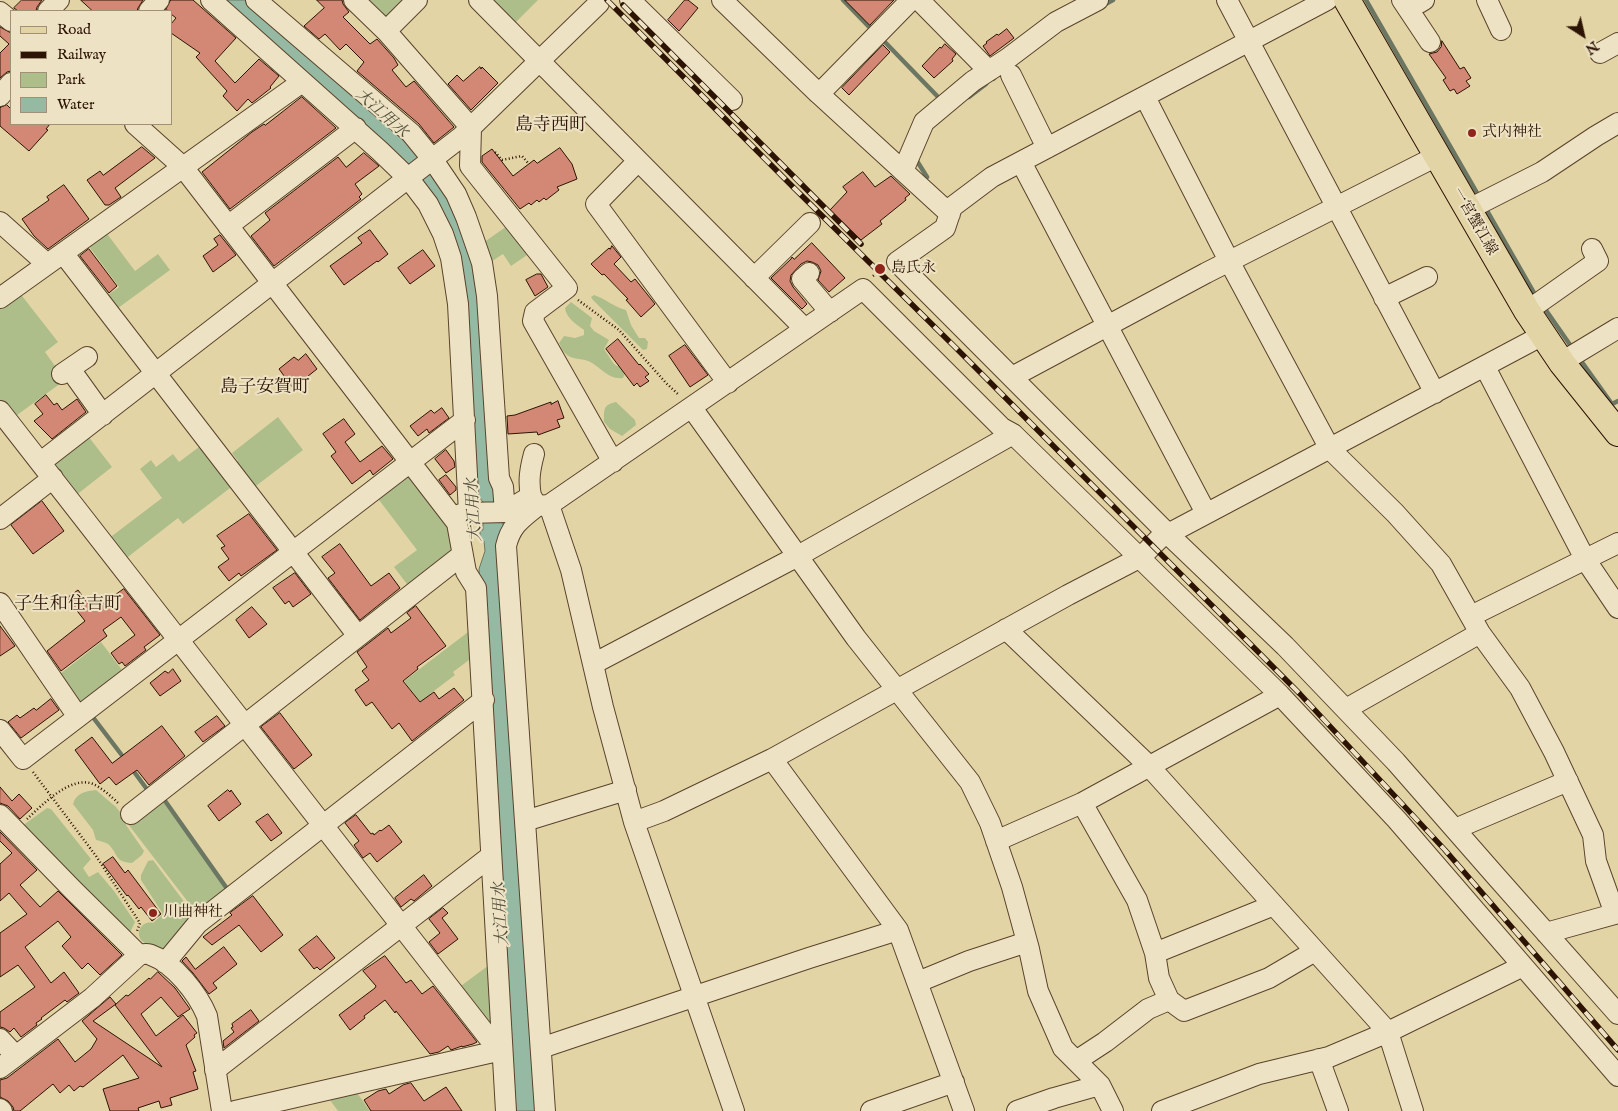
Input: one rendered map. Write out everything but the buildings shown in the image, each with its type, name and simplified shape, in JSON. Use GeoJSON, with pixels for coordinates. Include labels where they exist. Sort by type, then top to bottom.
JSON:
{"type":"FeatureCollection","features":[{"type":"Feature","properties":{"kind":"main road","name":"一宮蟹江線"},"geometry":{"type":"LineString","coordinates":[[1346,0],[1437,156],[1477,205],[1536,305],[1543,335],[1571,356],[1618,433]]}},
{"type":"Feature","properties":{"kind":"street"},"geometry":{"type":"LineString","coordinates":[[49,10],[59,0]]}},
{"type":"Feature","properties":{"kind":"street"},"geometry":{"type":"LineString","coordinates":[[150,10],[160,0]]}},
{"type":"Feature","properties":{"kind":"street"},"geometry":{"type":"LineString","coordinates":[[211,0],[411,178],[428,204],[443,234],[451,258],[458,304],[468,517],[462,555],[466,572],[476,588],[484,700],[506,1111]]}},
{"type":"Feature","properties":{"kind":"street"},"geometry":{"type":"LineString","coordinates":[[256,0],[411,133],[433,160],[456,194],[482,263],[499,478],[503,488],[505,512]]}},
{"type":"Feature","properties":{"kind":"street"},"geometry":{"type":"LineString","coordinates":[[354,0],[386,31],[471,128],[470,166],[567,288],[535,312],[533,321],[610,455]]}},
{"type":"Feature","properties":{"kind":"street"},"geometry":{"type":"LineString","coordinates":[[386,31],[417,0]]}},
{"type":"Feature","properties":{"kind":"street"},"geometry":{"type":"LineString","coordinates":[[479,0],[805,329]]}},
{"type":"Feature","properties":{"kind":"street"},"geometry":{"type":"LineString","coordinates":[[630,0],[732,100]]}},
{"type":"Feature","properties":{"kind":"street"},"geometry":{"type":"LineString","coordinates":[[818,94],[911,0]]}},
{"type":"Feature","properties":{"kind":"street"},"geometry":{"type":"LineString","coordinates":[[919,0],[989,71]]}},
{"type":"Feature","properties":{"kind":"street"},"geometry":{"type":"LineString","coordinates":[[902,171],[924,122],[973,81],[1056,22],[1098,0]]}},
{"type":"Feature","properties":{"kind":"street"},"geometry":{"type":"LineString","coordinates":[[1227,0],[1435,393]]}},
{"type":"Feature","properties":{"kind":"street"},"geometry":{"type":"LineString","coordinates":[[1327,0],[992,177],[952,207],[945,228],[897,262],[1167,533],[1285,646],[1346,709],[1396,762],[1618,1014]]}},
{"type":"Feature","properties":{"kind":"street"},"geometry":{"type":"LineString","coordinates":[[1487,0],[1501,30]]}},
{"type":"Feature","properties":{"kind":"street"},"geometry":{"type":"LineString","coordinates":[[1415,1],[1430,42]]}},
{"type":"Feature","properties":{"kind":"street"},"geometry":{"type":"LineString","coordinates":[[729,2],[818,94],[950,214]]}},
{"type":"Feature","properties":{"kind":"street"},"geometry":{"type":"LineString","coordinates":[[41,462],[433,160],[471,128],[599,3]]}},
{"type":"Feature","properties":{"kind":"street"},"geometry":{"type":"LineString","coordinates":[[0,12],[10,21]]}},
{"type":"Feature","properties":{"kind":"street"},"geometry":{"type":"LineString","coordinates":[[1600,53],[1618,43]]}},
{"type":"Feature","properties":{"kind":"street"},"geometry":{"type":"LineString","coordinates":[[1011,75],[1047,148]]}},
{"type":"Feature","properties":{"kind":"street"},"geometry":{"type":"LineString","coordinates":[[0,298],[302,82]]}},
{"type":"Feature","properties":{"kind":"street"},"geometry":{"type":"LineString","coordinates":[[0,96],[10,84]]}},
{"type":"Feature","properties":{"kind":"street"},"geometry":{"type":"LineString","coordinates":[[1145,97],[1229,261],[1330,449],[1396,513],[1441,564],[1475,625],[1520,688],[1568,781],[1593,835],[1596,861],[1617,913],[1546,933]]}},
{"type":"Feature","properties":{"kind":"street"},"geometry":{"type":"LineString","coordinates":[[1477,205],[1542,172],[1618,123]]}},
{"type":"Feature","properties":{"kind":"street"},"geometry":{"type":"LineString","coordinates":[[136,125],[183,167],[410,462],[468,517]]}},
{"type":"Feature","properties":{"kind":"street"},"geometry":{"type":"LineString","coordinates":[[228,226],[356,128]]}},
{"type":"Feature","properties":{"kind":"street"},"geometry":{"type":"LineString","coordinates":[[1012,378],[1229,261],[1437,156]]}},
{"type":"Feature","properties":{"kind":"street"},"geometry":{"type":"LineString","coordinates":[[638,160],[596,204],[723,378]]}},
{"type":"Feature","properties":{"kind":"street"},"geometry":{"type":"LineString","coordinates":[[1022,162],[1206,513]]}},
{"type":"Feature","properties":{"kind":"street"},"geometry":{"type":"LineString","coordinates":[[0,222],[55,258],[156,374],[358,636]]}},
{"type":"Feature","properties":{"kind":"street"},"geometry":{"type":"LineString","coordinates":[[754,278],[810,223]]}},
{"type":"Feature","properties":{"kind":"street"},"geometry":{"type":"LineString","coordinates":[[1536,305],[1598,261],[1592,250]]}},
{"type":"Feature","properties":{"kind":"street"},"geometry":{"type":"LineString","coordinates":[[809,272],[802,279],[830,312]]}},
{"type":"Feature","properties":{"kind":"street"},"geometry":{"type":"LineString","coordinates":[[1384,298],[1427,277]]}},
{"type":"Feature","properties":{"kind":"street"},"geometry":{"type":"LineString","coordinates":[[545,1111],[506,546],[509,532],[539,502],[723,378],[805,329],[863,289],[1002,428],[1013,434],[1141,557],[1280,695],[1397,820],[1618,1076]]}},
{"type":"Feature","properties":{"kind":"street"},"geometry":{"type":"LineString","coordinates":[[1571,356],[1618,328]]}},
{"type":"Feature","properties":{"kind":"street"},"geometry":{"type":"LineString","coordinates":[[634,822],[664,811],[772,759],[1006,629],[1141,557],[1167,533],[1330,449],[1543,335]]}},
{"type":"Feature","properties":{"kind":"street"},"geometry":{"type":"LineString","coordinates":[[87,357],[66,372],[103,415]]}},
{"type":"Feature","properties":{"kind":"street"},"geometry":{"type":"LineString","coordinates":[[1485,367],[1585,559],[1618,608]]}},
{"type":"Feature","properties":{"kind":"street"},"geometry":{"type":"LineString","coordinates":[[687,403],[856,638],[970,782],[990,823],[1012,887],[1038,991],[1063,1048],[1100,1085],[1113,1111]]}},
{"type":"Feature","properties":{"kind":"street"},"geometry":{"type":"LineString","coordinates":[[0,411],[488,1036],[502,1050]]}},
{"type":"Feature","properties":{"kind":"street"},"geometry":{"type":"LineString","coordinates":[[0,730],[23,759],[464,420]]}},
{"type":"Feature","properties":{"kind":"street"},"geometry":{"type":"LineString","coordinates":[[593,664],[798,556],[1013,434]]}},
{"type":"Feature","properties":{"kind":"street"},"geometry":{"type":"LineString","coordinates":[[534,454],[529,482],[571,570],[634,822],[734,1111]]}},
{"type":"Feature","properties":{"kind":"street"},"geometry":{"type":"LineString","coordinates":[[0,520],[53,478]]}},
{"type":"Feature","properties":{"kind":"street"},"geometry":{"type":"LineString","coordinates":[[468,517],[505,512],[539,502]]}},
{"type":"Feature","properties":{"kind":"street"},"geometry":{"type":"LineString","coordinates":[[1346,709],[1475,625],[1585,559],[1618,543]]}},
{"type":"Feature","properties":{"kind":"street"},"geometry":{"type":"LineString","coordinates":[[131,814],[462,555]]}},
{"type":"Feature","properties":{"kind":"street"},"geometry":{"type":"LineString","coordinates":[[0,603],[78,717]]}},
{"type":"Feature","properties":{"kind":"street"},"geometry":{"type":"LineString","coordinates":[[1006,629],[1148,765],[1388,1032],[1413,1111]]}},
{"type":"Feature","properties":{"kind":"street"},"geometry":{"type":"LineString","coordinates":[[996,841],[1082,803],[1148,765],[1280,695]]}},
{"type":"Feature","properties":{"kind":"street"},"geometry":{"type":"LineString","coordinates":[[165,963],[198,923],[484,700]]}},
{"type":"Feature","properties":{"kind":"street"},"geometry":{"type":"LineString","coordinates":[[772,759],[898,930],[964,1111]]}},
{"type":"Feature","properties":{"kind":"street"},"geometry":{"type":"LineString","coordinates":[[1455,829],[1568,781]]}},
{"type":"Feature","properties":{"kind":"street"},"geometry":{"type":"LineString","coordinates":[[525,821],[626,790]]}},
{"type":"Feature","properties":{"kind":"street"},"geometry":{"type":"LineString","coordinates":[[1082,803],[1137,900],[1155,953],[1160,978],[1170,1000],[1184,1011],[1269,978],[1315,951]]}},
{"type":"Feature","properties":{"kind":"street"},"geometry":{"type":"LineString","coordinates":[[0,815],[135,951],[150,954],[165,963],[188,984],[202,1002],[207,1016],[222,1111]]}},
{"type":"Feature","properties":{"kind":"street"},"geometry":{"type":"LineString","coordinates":[[216,1070],[491,856]]}},
{"type":"Feature","properties":{"kind":"street"},"geometry":{"type":"LineString","coordinates":[[1155,953],[1274,905]]}},
{"type":"Feature","properties":{"kind":"street"},"geometry":{"type":"LineString","coordinates":[[541,1048],[898,930]]}},
{"type":"Feature","properties":{"kind":"street"},"geometry":{"type":"LineString","coordinates":[[918,982],[969,961],[1027,942]]}},
{"type":"Feature","properties":{"kind":"street"},"geometry":{"type":"LineString","coordinates":[[0,1068],[92,998],[135,951]]}},
{"type":"Feature","properties":{"kind":"street"},"geometry":{"type":"LineString","coordinates":[[1162,1111],[1258,1074],[1329,1057],[1388,1032],[1523,966]]}},
{"type":"Feature","properties":{"kind":"street"},"geometry":{"type":"LineString","coordinates":[[1076,1061],[1105,1042],[1148,1009],[1170,1000]]}},
{"type":"Feature","properties":{"kind":"street"},"geometry":{"type":"LineString","coordinates":[[0,1039],[16,1056]]}},
{"type":"Feature","properties":{"kind":"street"},"geometry":{"type":"LineString","coordinates":[[235,1111],[502,1050]]}},
{"type":"Feature","properties":{"kind":"street"},"geometry":{"type":"LineString","coordinates":[[1319,1059],[1338,1111]]}},
{"type":"Feature","properties":{"kind":"street"},"geometry":{"type":"LineString","coordinates":[[871,1111],[954,1082]]}},
{"type":"Feature","properties":{"kind":"street"},"geometry":{"type":"LineString","coordinates":[[1017,1111],[1100,1085]]}},
{"type":"Feature","properties":{"kind":"path"},"geometry":{"type":"LineString","coordinates":[[495,152],[502,160],[522,156],[528,163]]}},
{"type":"Feature","properties":{"kind":"path"},"geometry":{"type":"LineString","coordinates":[[863,289],[865,282],[889,262],[897,262]]}},
{"type":"Feature","properties":{"kind":"path"},"geometry":{"type":"LineString","coordinates":[[567,288],[577,300],[619,330],[666,383],[687,403]]}},
{"type":"Feature","properties":{"kind":"path"},"geometry":{"type":"LineString","coordinates":[[23,759],[96,856],[140,923],[135,951]]}},
{"type":"Feature","properties":{"kind":"path"},"geometry":{"type":"LineString","coordinates":[[15,830],[52,796],[72,784],[92,784],[112,797],[131,814]]}},
{"type":"Feature","properties":{"kind":"green space"},"geometry":{"type":"Polygon","coordinates":[[[359,0],[411,0],[389,22],[359,0]]]}},
{"type":"Feature","properties":{"kind":"green space"},"geometry":{"type":"Polygon","coordinates":[[[486,0],[538,0],[512,26],[486,0]]]}},
{"type":"Feature","properties":{"kind":"green space"},"geometry":{"type":"Polygon","coordinates":[[[510,224],[533,251],[511,266],[503,254],[486,265],[480,245],[510,224]]]}},
{"type":"Feature","properties":{"kind":"green space"},"geometry":{"type":"Polygon","coordinates":[[[105,231],[135,271],[158,254],[170,270],[114,311],[104,298],[119,287],[87,244],[105,231]]]}},
{"type":"Feature","properties":{"kind":"green space"},"geometry":{"type":"Polygon","coordinates":[[[19,292],[58,342],[45,352],[65,380],[13,418],[0,401],[0,306],[19,292]]]}},
{"type":"Feature","properties":{"kind":"green space"},"geometry":{"type":"Polygon","coordinates":[[[594,295],[626,310],[631,325],[639,338],[645,338],[648,342],[647,349],[643,350],[593,300],[591,297],[594,295]]]}},
{"type":"Feature","properties":{"kind":"green space"},"geometry":{"type":"Polygon","coordinates":[[[571,302],[592,318],[590,326],[594,331],[609,340],[604,349],[614,364],[617,366],[622,364],[625,373],[623,378],[613,377],[592,363],[570,357],[563,351],[559,343],[564,336],[575,338],[584,335],[584,330],[567,315],[565,308],[571,302]]]}},
{"type":"Feature","properties":{"kind":"green space"},"geometry":{"type":"Polygon","coordinates":[[[616,402],[635,420],[636,425],[622,436],[610,429],[604,422],[606,406],[616,402]]]}},
{"type":"Feature","properties":{"kind":"green space"},"geometry":{"type":"Polygon","coordinates":[[[278,417],[303,450],[252,489],[233,464],[238,461],[232,453],[278,417]]]}},
{"type":"Feature","properties":{"kind":"green space"},"geometry":{"type":"Polygon","coordinates":[[[88,436],[112,467],[75,496],[53,468],[55,461],[88,436]]]}},
{"type":"Feature","properties":{"kind":"green space"},"geometry":{"type":"Polygon","coordinates":[[[203,444],[234,485],[183,524],[178,518],[124,560],[108,539],[162,498],[140,469],[151,460],[156,467],[173,454],[179,462],[203,444]]]}},
{"type":"Feature","properties":{"kind":"green space"},"geometry":{"type":"Polygon","coordinates":[[[405,474],[412,476],[455,532],[456,554],[410,588],[394,567],[417,550],[376,496],[405,474]]]}},
{"type":"Feature","properties":{"kind":"green space"},"geometry":{"type":"Polygon","coordinates":[[[472,629],[473,657],[453,672],[455,675],[430,694],[449,719],[439,727],[404,681],[472,629]]]}},
{"type":"Feature","properties":{"kind":"green space"},"geometry":{"type":"Polygon","coordinates":[[[101,642],[125,674],[84,706],[76,705],[56,677],[101,642]]]}},
{"type":"Feature","properties":{"kind":"green space"},"geometry":{"type":"Polygon","coordinates":[[[96,790],[116,807],[127,821],[126,825],[144,851],[132,863],[122,861],[108,844],[96,840],[93,830],[73,804],[79,795],[96,790]]]}},
{"type":"Feature","properties":{"kind":"green space"},"geometry":{"type":"Polygon","coordinates":[[[161,799],[228,892],[198,915],[128,824],[161,799]]]}},
{"type":"Feature","properties":{"kind":"green space"},"geometry":{"type":"Polygon","coordinates":[[[47,808],[51,809],[91,859],[83,868],[89,877],[98,872],[114,891],[135,922],[127,939],[22,826],[47,808]]]}},
{"type":"Feature","properties":{"kind":"green space"},"geometry":{"type":"Polygon","coordinates":[[[153,860],[194,915],[168,949],[160,952],[142,941],[139,934],[143,925],[153,923],[163,914],[141,880],[141,875],[148,861],[153,860]]]}},
{"type":"Feature","properties":{"kind":"green space"},"geometry":{"type":"Polygon","coordinates":[[[492,963],[496,1029],[491,1031],[458,988],[492,963]]]}},
{"type":"Feature","properties":{"kind":"green space"},"geometry":{"type":"Polygon","coordinates":[[[355,1090],[370,1111],[338,1111],[327,1096],[355,1090]]]}},
{"type":"Feature","properties":{"kind":"water","name":"大江用水"},"geometry":{"type":"Polygon","coordinates":[[[220,0],[252,0],[421,151],[471,239],[503,515],[503,552],[536,1111],[513,1111],[479,569],[485,551],[484,541],[480,541],[480,530],[483,530],[483,502],[474,491],[443,219],[220,0]]]}},
{"type":"Feature","properties":{"kind":"waterway"},"geometry":{"type":"LineString","coordinates":[[843,0],[873,31]]}},
{"type":"Feature","properties":{"kind":"waterway"},"geometry":{"type":"LineString","coordinates":[[1102,6],[1113,0]]}},
{"type":"Feature","properties":{"kind":"waterway"},"geometry":{"type":"LineString","coordinates":[[1366,0],[1480,198]]}},
{"type":"Feature","properties":{"kind":"waterway"},"geometry":{"type":"LineString","coordinates":[[881,38],[941,100]]}},
{"type":"Feature","properties":{"kind":"waterway"},"geometry":{"type":"LineString","coordinates":[[969,97],[986,84]]}},
{"type":"Feature","properties":{"kind":"waterway"},"geometry":{"type":"LineString","coordinates":[[917,159],[927,177]]}},
{"type":"Feature","properties":{"kind":"waterway"},"geometry":{"type":"LineString","coordinates":[[1485,207],[1537,298]]}},
{"type":"Feature","properties":{"kind":"waterway"},"geometry":{"type":"LineString","coordinates":[[1543,306],[1573,349]]}},
{"type":"Feature","properties":{"kind":"waterway"},"geometry":{"type":"LineString","coordinates":[[1579,358],[1612,404],[1618,401]]}},
{"type":"Feature","properties":{"kind":"waterway"},"geometry":{"type":"LineString","coordinates":[[92,716],[124,758]]}},
{"type":"Feature","properties":{"kind":"waterway"},"geometry":{"type":"LineString","coordinates":[[132,769],[149,792]]}},
{"type":"Feature","properties":{"kind":"waterway"},"geometry":{"type":"LineString","coordinates":[[163,798],[228,890]]}},
{"type":"Feature","properties":{"kind":"railway"},"geometry":{"type":"LineString","coordinates":[[607,0],[1300,694],[1445,850],[1618,1050]]}},
{"type":"Feature","properties":{"kind":"railway"},"geometry":{"type":"LineString","coordinates":[[623,5],[861,244]]}},
{"type":"Feature","properties":{"kind":"place","name":"式内神社"},"geometry":{"type":"Point","coordinates":[1472,133]}},
{"type":"Feature","properties":{"kind":"place","name":"島氏永"},"geometry":{"type":"Point","coordinates":[880,269]}},
{"type":"Feature","properties":{"kind":"place","name":"川曲神社"},"geometry":{"type":"Point","coordinates":[153,913]}},
{"type":"Feature","properties":{"kind":"district","name":"島寺西町"},"geometry":{"type":"Point","coordinates":[551,126]}},
{"type":"Feature","properties":{"kind":"district","name":"島子安賀町"},"geometry":{"type":"Point","coordinates":[265,388]}},
{"type":"Feature","properties":{"kind":"district","name":"子生和住吉町"},"geometry":{"type":"Point","coordinates":[68,605]}}]}
